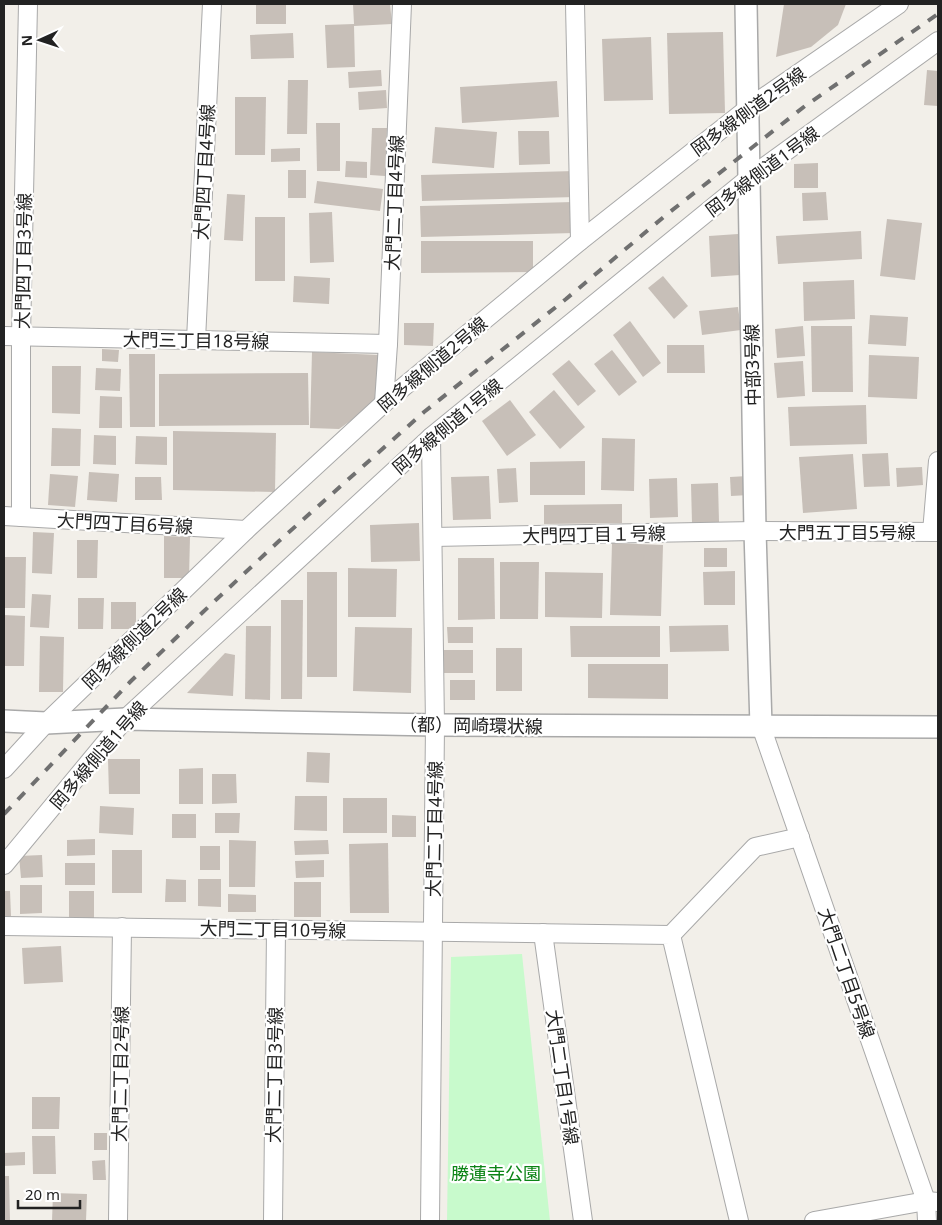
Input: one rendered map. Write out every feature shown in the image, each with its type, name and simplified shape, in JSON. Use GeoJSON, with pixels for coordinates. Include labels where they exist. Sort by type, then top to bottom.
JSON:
{"type":"FeatureCollection","features":[{"type":"Feature","properties":{"kind":"street","name":"大門四丁目3号線"},"geometry":{"type":"LineString","coordinates":[[12,517],[12,336],[28,4]]}},
{"type":"Feature","properties":{"kind":"street","name":"大門四丁目4号線"},"geometry":{"type":"LineString","coordinates":[[196,340],[212,4]]}},
{"type":"Feature","properties":{"kind":"street","name":"大門二丁目4号線"},"geometry":{"type":"LineString","coordinates":[[384,403],[402,4]]}},
{"type":"Feature","properties":{"kind":"street"},"geometry":{"type":"LineString","coordinates":[[576,4],[580,241]]}},
{"type":"Feature","properties":{"kind":"street","name":"中部3号線"},"geometry":{"type":"LineString","coordinates":[[746,4],[755,532],[761,726]]}},
{"type":"Feature","properties":{"kind":"street","name":"岡多線側道2号線"},"geometry":{"type":"LineString","coordinates":[[4,768],[46,723],[246,530],[384,403],[580,241],[747,109],[899,4]]}},
{"type":"Feature","properties":{"kind":"street","name":"岡多線側道1号線"},"geometry":{"type":"LineString","coordinates":[[4,865],[125,719],[431,437],[749,178],[938,41]]}},
{"type":"Feature","properties":{"kind":"street","name":"大門三丁目18号線"},"geometry":{"type":"LineString","coordinates":[[12,336],[388,344]]}},
{"type":"Feature","properties":{"kind":"street","name":"大門二丁目4号線"},"geometry":{"type":"LineString","coordinates":[[430,1221],[435,725],[431,437]]}},
{"type":"Feature","properties":{"kind":"street"},"geometry":{"type":"LineString","coordinates":[[935,532],[938,461]]}},
{"type":"Feature","properties":{"kind":"street","name":"大門四丁目6号線"},"geometry":{"type":"LineString","coordinates":[[12,517],[246,530]]}},
{"type":"Feature","properties":{"kind":"street","name":"大門五丁目5号線"},"geometry":{"type":"LineString","coordinates":[[755,532],[935,532]]}},
{"type":"Feature","properties":{"kind":"street","name":"大門四丁目１号線"},"geometry":{"type":"LineString","coordinates":[[432,537],[755,532]]}},
{"type":"Feature","properties":{"kind":"street","name":"（都）岡崎環状線"},"geometry":{"type":"LineString","coordinates":[[4,721],[46,723],[125,719],[435,725],[938,727]]}},
{"type":"Feature","properties":{"kind":"street","name":"大門二丁目5号線"},"geometry":{"type":"LineString","coordinates":[[761,726],[932,1202],[927,1221]]}},
{"type":"Feature","properties":{"kind":"street"},"geometry":{"type":"LineString","coordinates":[[739,1221],[671,935],[755,847],[800,837]]}},
{"type":"Feature","properties":{"kind":"street","name":"大門二丁目10号線"},"geometry":{"type":"LineString","coordinates":[[4,926],[671,935]]}},
{"type":"Feature","properties":{"kind":"street","name":"大門二丁目2号線"},"geometry":{"type":"LineString","coordinates":[[118,1221],[122,927]]}},
{"type":"Feature","properties":{"kind":"street","name":"大門二丁目3号線"},"geometry":{"type":"LineString","coordinates":[[273,1221],[276,929]]}},
{"type":"Feature","properties":{"kind":"street","name":"大門二丁目1号線"},"geometry":{"type":"LineString","coordinates":[[543,933],[583,1221]]}},
{"type":"Feature","properties":{"kind":"street"},"geometry":{"type":"LineString","coordinates":[[814,1221],[932,1202]]}},
{"type":"Feature","properties":{"kind":"green space","name":"勝蓮寺公園"},"geometry":{"type":"Polygon","coordinates":[[[522,954],[550,1221],[447,1221],[451,957],[522,954]]]}},
{"type":"Feature","properties":{"kind":"building"},"geometry":{"type":"Polygon","coordinates":[[[256,4],[286,4],[286,24],[256,24],[256,4]]]}},
{"type":"Feature","properties":{"kind":"building"},"geometry":{"type":"Polygon","coordinates":[[[353,4],[390,4],[392,24],[354,26],[355,67],[327,68],[325,25],[354,24],[353,4]]]}},
{"type":"Feature","properties":{"kind":"building"},"geometry":{"type":"Polygon","coordinates":[[[784,4],[846,4],[838,25],[811,47],[776,57],[784,4]]]}},
{"type":"Feature","properties":{"kind":"building"},"geometry":{"type":"Polygon","coordinates":[[[723,32],[725,113],[669,114],[667,33],[723,32]]]}},
{"type":"Feature","properties":{"kind":"building"},"geometry":{"type":"Polygon","coordinates":[[[293,33],[294,58],[251,59],[250,35],[293,33]]]}},
{"type":"Feature","properties":{"kind":"building"},"geometry":{"type":"Polygon","coordinates":[[[651,37],[653,100],[604,101],[602,39],[651,37]]]}},
{"type":"Feature","properties":{"kind":"building"},"geometry":{"type":"Polygon","coordinates":[[[381,70],[382,86],[349,88],[348,72],[381,70]]]}},
{"type":"Feature","properties":{"kind":"building"},"geometry":{"type":"Polygon","coordinates":[[[927,70],[938,71],[938,106],[924,105],[927,70]]]}},
{"type":"Feature","properties":{"kind":"building"},"geometry":{"type":"Polygon","coordinates":[[[288,80],[308,80],[307,134],[287,134],[288,80]]]}},
{"type":"Feature","properties":{"kind":"building"},"geometry":{"type":"Polygon","coordinates":[[[557,81],[559,117],[462,123],[460,87],[557,81]]]}},
{"type":"Feature","properties":{"kind":"building"},"geometry":{"type":"Polygon","coordinates":[[[386,90],[387,108],[359,110],[358,92],[386,90]]]}},
{"type":"Feature","properties":{"kind":"building"},"geometry":{"type":"Polygon","coordinates":[[[235,97],[266,97],[265,155],[235,155],[235,97]]]}},
{"type":"Feature","properties":{"kind":"building"},"geometry":{"type":"Polygon","coordinates":[[[316,123],[340,123],[340,171],[317,171],[316,123]]]}},
{"type":"Feature","properties":{"kind":"building"},"geometry":{"type":"Polygon","coordinates":[[[435,127],[497,132],[494,168],[432,163],[435,127]]]}},
{"type":"Feature","properties":{"kind":"building"},"geometry":{"type":"Polygon","coordinates":[[[372,128],[387,128],[385,176],[370,175],[372,128]]]}},
{"type":"Feature","properties":{"kind":"building"},"geometry":{"type":"Polygon","coordinates":[[[518,131],[549,131],[550,164],[519,165],[518,131]]]}},
{"type":"Feature","properties":{"kind":"building"},"geometry":{"type":"Polygon","coordinates":[[[300,148],[300,161],[271,162],[271,149],[300,148]]]}},
{"type":"Feature","properties":{"kind":"building"},"geometry":{"type":"Polygon","coordinates":[[[346,161],[367,162],[367,178],[345,177],[346,161]]]}},
{"type":"Feature","properties":{"kind":"building"},"geometry":{"type":"Polygon","coordinates":[[[818,163],[818,188],[794,188],[794,164],[818,163]]]}},
{"type":"Feature","properties":{"kind":"building"},"geometry":{"type":"Polygon","coordinates":[[[288,170],[306,170],[306,198],[288,198],[288,170]]]}},
{"type":"Feature","properties":{"kind":"building"},"geometry":{"type":"Polygon","coordinates":[[[575,171],[576,197],[422,201],[421,175],[575,171]]]}},
{"type":"Feature","properties":{"kind":"building"},"geometry":{"type":"Polygon","coordinates":[[[317,181],[383,189],[380,211],[314,203],[317,181]]]}},
{"type":"Feature","properties":{"kind":"building"},"geometry":{"type":"Polygon","coordinates":[[[826,192],[828,220],[803,221],[802,193],[826,192]]]}},
{"type":"Feature","properties":{"kind":"building"},"geometry":{"type":"Polygon","coordinates":[[[227,194],[245,195],[243,241],[224,240],[227,194]]]}},
{"type":"Feature","properties":{"kind":"building"},"geometry":{"type":"Polygon","coordinates":[[[573,202],[574,233],[421,237],[420,206],[573,202]]]}},
{"type":"Feature","properties":{"kind":"building"},"geometry":{"type":"Polygon","coordinates":[[[332,212],[334,262],[310,263],[309,213],[332,212]]]}},
{"type":"Feature","properties":{"kind":"building"},"geometry":{"type":"Polygon","coordinates":[[[255,217],[285,217],[285,281],[255,281],[255,217]]]}},
{"type":"Feature","properties":{"kind":"building"},"geometry":{"type":"Polygon","coordinates":[[[887,219],[922,223],[915,280],[880,276],[887,219]]]}},
{"type":"Feature","properties":{"kind":"building"},"geometry":{"type":"Polygon","coordinates":[[[861,231],[862,259],[778,264],[776,236],[861,231]]]}},
{"type":"Feature","properties":{"kind":"building"},"geometry":{"type":"Polygon","coordinates":[[[738,234],[740,275],[711,277],[709,236],[738,234]]]}},
{"type":"Feature","properties":{"kind":"building"},"geometry":{"type":"Polygon","coordinates":[[[421,241],[533,241],[533,272],[421,273],[421,241]]]}},
{"type":"Feature","properties":{"kind":"building"},"geometry":{"type":"Polygon","coordinates":[[[294,276],[330,278],[329,304],[293,302],[294,276]]]}},
{"type":"Feature","properties":{"kind":"building"},"geometry":{"type":"Polygon","coordinates":[[[663,276],[688,306],[674,319],[648,288],[663,276]]]}},
{"type":"Feature","properties":{"kind":"building"},"geometry":{"type":"Polygon","coordinates":[[[854,280],[855,319],[804,321],[803,282],[854,280]]]}},
{"type":"Feature","properties":{"kind":"building"},"geometry":{"type":"Polygon","coordinates":[[[738,307],[741,330],[702,335],[699,311],[738,307]]]}},
{"type":"Feature","properties":{"kind":"building"},"geometry":{"type":"Polygon","coordinates":[[[870,315],[908,317],[906,346],[868,344],[870,315]]]}},
{"type":"Feature","properties":{"kind":"building"},"geometry":{"type":"Polygon","coordinates":[[[630,321],[661,363],[643,377],[613,335],[630,321]]]}},
{"type":"Feature","properties":{"kind":"building"},"geometry":{"type":"Polygon","coordinates":[[[404,323],[434,323],[433,346],[404,345],[404,323]]]}},
{"type":"Feature","properties":{"kind":"building"},"geometry":{"type":"Polygon","coordinates":[[[803,326],[805,356],[777,358],[775,329],[803,326]]]}},
{"type":"Feature","properties":{"kind":"building"},"geometry":{"type":"Polygon","coordinates":[[[811,326],[852,326],[853,392],[812,392],[811,326]]]}},
{"type":"Feature","properties":{"kind":"building"},"geometry":{"type":"Polygon","coordinates":[[[667,345],[704,345],[705,373],[667,373],[667,345]]]}},
{"type":"Feature","properties":{"kind":"building"},"geometry":{"type":"Polygon","coordinates":[[[102,349],[119,350],[118,362],[102,361],[102,349]]]}},
{"type":"Feature","properties":{"kind":"building"},"geometry":{"type":"Polygon","coordinates":[[[612,350],[637,382],[619,396],[594,364],[612,350]]]}},
{"type":"Feature","properties":{"kind":"building"},"geometry":{"type":"Polygon","coordinates":[[[312,352],[379,355],[378,401],[339,429],[310,428],[312,352]]]}},
{"type":"Feature","properties":{"kind":"building"},"geometry":{"type":"Polygon","coordinates":[[[129,354],[155,354],[155,427],[130,427],[129,354]]]}},
{"type":"Feature","properties":{"kind":"building"},"geometry":{"type":"Polygon","coordinates":[[[869,355],[919,357],[917,399],[868,397],[869,355]]]}},
{"type":"Feature","properties":{"kind":"building"},"geometry":{"type":"Polygon","coordinates":[[[569,360],[596,391],[578,406],[552,374],[569,360]]]}},
{"type":"Feature","properties":{"kind":"building"},"geometry":{"type":"Polygon","coordinates":[[[803,361],[805,396],[777,398],[774,363],[803,361]]]}},
{"type":"Feature","properties":{"kind":"building"},"geometry":{"type":"Polygon","coordinates":[[[52,366],[81,366],[80,414],[52,413],[52,366]]]}},
{"type":"Feature","properties":{"kind":"building"},"geometry":{"type":"Polygon","coordinates":[[[96,368],[121,369],[120,391],[95,390],[96,368]]]}},
{"type":"Feature","properties":{"kind":"building"},"geometry":{"type":"Polygon","coordinates":[[[308,373],[309,425],[159,426],[159,374],[308,373]]]}},
{"type":"Feature","properties":{"kind":"building"},"geometry":{"type":"Polygon","coordinates":[[[554,390],[585,427],[560,449],[529,412],[554,390]]]}},
{"type":"Feature","properties":{"kind":"building"},"geometry":{"type":"Polygon","coordinates":[[[100,396],[122,397],[122,428],[99,428],[100,396]]]}},
{"type":"Feature","properties":{"kind":"building"},"geometry":{"type":"Polygon","coordinates":[[[510,400],[536,435],[507,456],[482,421],[510,400]]]}},
{"type":"Feature","properties":{"kind":"building"},"geometry":{"type":"Polygon","coordinates":[[[866,405],[867,444],[790,446],[788,407],[866,405]]]}},
{"type":"Feature","properties":{"kind":"building"},"geometry":{"type":"Polygon","coordinates":[[[52,428],[81,429],[80,466],[51,466],[52,428]]]}},
{"type":"Feature","properties":{"kind":"building"},"geometry":{"type":"Polygon","coordinates":[[[173,431],[276,433],[275,492],[173,490],[173,431]]]}},
{"type":"Feature","properties":{"kind":"building"},"geometry":{"type":"Polygon","coordinates":[[[94,435],[116,436],[116,465],[93,464],[94,435]]]}},
{"type":"Feature","properties":{"kind":"building"},"geometry":{"type":"Polygon","coordinates":[[[136,436],[167,437],[167,465],[135,464],[136,436]]]}},
{"type":"Feature","properties":{"kind":"building"},"geometry":{"type":"Polygon","coordinates":[[[602,438],[635,439],[634,491],[601,490],[602,438]]]}},
{"type":"Feature","properties":{"kind":"building"},"geometry":{"type":"Polygon","coordinates":[[[888,453],[890,486],[864,487],[862,454],[888,453]]]}},
{"type":"Feature","properties":{"kind":"building"},"geometry":{"type":"Polygon","coordinates":[[[853,454],[857,509],[803,513],[799,457],[853,454]]]}},
{"type":"Feature","properties":{"kind":"building"},"geometry":{"type":"Polygon","coordinates":[[[585,461],[585,495],[530,495],[530,462],[585,461]]]}},
{"type":"Feature","properties":{"kind":"building"},"geometry":{"type":"Polygon","coordinates":[[[922,467],[923,485],[897,487],[896,468],[922,467]]]}},
{"type":"Feature","properties":{"kind":"building"},"geometry":{"type":"Polygon","coordinates":[[[516,468],[518,502],[499,503],[497,469],[516,468]]]}},
{"type":"Feature","properties":{"kind":"building"},"geometry":{"type":"Polygon","coordinates":[[[89,472],[119,474],[117,502],[87,500],[89,472]]]}},
{"type":"Feature","properties":{"kind":"building"},"geometry":{"type":"Polygon","coordinates":[[[50,474],[78,476],[75,507],[48,505],[50,474]]]}},
{"type":"Feature","properties":{"kind":"building"},"geometry":{"type":"Polygon","coordinates":[[[489,476],[491,519],[453,520],[451,477],[489,476]]]}},
{"type":"Feature","properties":{"kind":"building"},"geometry":{"type":"Polygon","coordinates":[[[748,476],[749,495],[731,496],[730,477],[748,476]]]}},
{"type":"Feature","properties":{"kind":"building"},"geometry":{"type":"Polygon","coordinates":[[[135,477],[161,477],[162,500],[135,500],[135,477]]]}},
{"type":"Feature","properties":{"kind":"building"},"geometry":{"type":"Polygon","coordinates":[[[677,478],[678,517],[650,518],[649,479],[677,478]]]}},
{"type":"Feature","properties":{"kind":"building"},"geometry":{"type":"Polygon","coordinates":[[[718,483],[719,522],[692,523],[691,484],[718,483]]]}},
{"type":"Feature","properties":{"kind":"building"},"geometry":{"type":"Polygon","coordinates":[[[622,504],[622,523],[544,524],[544,505],[622,504]]]}},
{"type":"Feature","properties":{"kind":"building"},"geometry":{"type":"Polygon","coordinates":[[[419,523],[420,561],[371,562],[370,525],[419,523]]]}},
{"type":"Feature","properties":{"kind":"building"},"geometry":{"type":"Polygon","coordinates":[[[33,532],[54,533],[52,574],[32,573],[33,532]]]}},
{"type":"Feature","properties":{"kind":"building"},"geometry":{"type":"Polygon","coordinates":[[[164,536],[190,537],[189,578],[164,578],[164,536]]]}},
{"type":"Feature","properties":{"kind":"building"},"geometry":{"type":"Polygon","coordinates":[[[77,540],[98,540],[97,578],[77,578],[77,540]]]}},
{"type":"Feature","properties":{"kind":"building"},"geometry":{"type":"Polygon","coordinates":[[[612,543],[663,545],[661,616],[610,615],[612,543]]]}},
{"type":"Feature","properties":{"kind":"building"},"geometry":{"type":"Polygon","coordinates":[[[704,548],[727,548],[727,567],[704,567],[704,548]]]}},
{"type":"Feature","properties":{"kind":"building"},"geometry":{"type":"Polygon","coordinates":[[[4,557],[26,557],[25,608],[4,608],[4,557]]]}},
{"type":"Feature","properties":{"kind":"building"},"geometry":{"type":"Polygon","coordinates":[[[458,558],[494,558],[495,619],[458,620],[458,558]]]}},
{"type":"Feature","properties":{"kind":"building"},"geometry":{"type":"Polygon","coordinates":[[[500,562],[539,562],[538,619],[500,619],[500,562]]]}},
{"type":"Feature","properties":{"kind":"building"},"geometry":{"type":"Polygon","coordinates":[[[348,568],[397,569],[396,617],[348,617],[348,568]]]}},
{"type":"Feature","properties":{"kind":"building"},"geometry":{"type":"Polygon","coordinates":[[[735,571],[735,605],[704,605],[703,572],[735,571]]]}},
{"type":"Feature","properties":{"kind":"building"},"geometry":{"type":"Polygon","coordinates":[[[307,572],[337,572],[337,677],[307,677],[307,572]]]}},
{"type":"Feature","properties":{"kind":"building"},"geometry":{"type":"Polygon","coordinates":[[[545,572],[603,573],[602,618],[545,617],[545,572]]]}},
{"type":"Feature","properties":{"kind":"building"},"geometry":{"type":"Polygon","coordinates":[[[32,594],[51,595],[49,628],[30,627],[32,594]]]}},
{"type":"Feature","properties":{"kind":"building"},"geometry":{"type":"Polygon","coordinates":[[[78,598],[104,598],[103,629],[78,629],[78,598]]]}},
{"type":"Feature","properties":{"kind":"building"},"geometry":{"type":"Polygon","coordinates":[[[281,600],[303,600],[302,699],[281,699],[281,600]]]}},
{"type":"Feature","properties":{"kind":"building"},"geometry":{"type":"Polygon","coordinates":[[[111,602],[136,602],[136,629],[111,629],[111,602]]]}},
{"type":"Feature","properties":{"kind":"building"},"geometry":{"type":"Polygon","coordinates":[[[4,615],[25,616],[24,666],[4,666],[4,615]]]}},
{"type":"Feature","properties":{"kind":"building"},"geometry":{"type":"Polygon","coordinates":[[[728,625],[729,651],[670,652],[669,626],[728,625]]]}},
{"type":"Feature","properties":{"kind":"building"},"geometry":{"type":"Polygon","coordinates":[[[246,626],[271,626],[270,700],[245,699],[246,626]]]}},
{"type":"Feature","properties":{"kind":"building"},"geometry":{"type":"Polygon","coordinates":[[[570,626],[660,626],[660,657],[571,657],[570,626]]]}},
{"type":"Feature","properties":{"kind":"building"},"geometry":{"type":"Polygon","coordinates":[[[355,627],[412,628],[411,693],[353,691],[355,627]]]}},
{"type":"Feature","properties":{"kind":"building"},"geometry":{"type":"Polygon","coordinates":[[[447,627],[473,627],[473,643],[448,643],[447,627]]]}},
{"type":"Feature","properties":{"kind":"building"},"geometry":{"type":"Polygon","coordinates":[[[40,636],[64,637],[63,692],[39,692],[40,636]]]}},
{"type":"Feature","properties":{"kind":"building"},"geometry":{"type":"Polygon","coordinates":[[[496,648],[522,648],[522,691],[496,691],[496,648]]]}},
{"type":"Feature","properties":{"kind":"building"},"geometry":{"type":"Polygon","coordinates":[[[443,650],[473,650],[473,673],[444,673],[443,650]]]}},
{"type":"Feature","properties":{"kind":"building"},"geometry":{"type":"Polygon","coordinates":[[[225,653],[235,655],[233,696],[187,693],[225,653]]]}},
{"type":"Feature","properties":{"kind":"building"},"geometry":{"type":"Polygon","coordinates":[[[588,664],[668,664],[668,699],[588,698],[588,664]]]}},
{"type":"Feature","properties":{"kind":"building"},"geometry":{"type":"Polygon","coordinates":[[[450,680],[475,680],[475,700],[450,700],[450,680]]]}},
{"type":"Feature","properties":{"kind":"building"},"geometry":{"type":"Polygon","coordinates":[[[307,752],[330,753],[329,783],[306,782],[307,752]]]}},
{"type":"Feature","properties":{"kind":"building"},"geometry":{"type":"Polygon","coordinates":[[[108,759],[140,759],[140,794],[109,794],[108,759]]]}},
{"type":"Feature","properties":{"kind":"building"},"geometry":{"type":"Polygon","coordinates":[[[203,768],[203,804],[179,804],[179,769],[203,768]]]}},
{"type":"Feature","properties":{"kind":"building"},"geometry":{"type":"Polygon","coordinates":[[[212,774],[236,774],[237,803],[212,804],[212,774]]]}},
{"type":"Feature","properties":{"kind":"building"},"geometry":{"type":"Polygon","coordinates":[[[295,796],[327,796],[327,831],[294,830],[295,796]]]}},
{"type":"Feature","properties":{"kind":"building"},"geometry":{"type":"Polygon","coordinates":[[[343,798],[387,798],[387,833],[343,833],[343,798]]]}},
{"type":"Feature","properties":{"kind":"building"},"geometry":{"type":"Polygon","coordinates":[[[100,806],[134,808],[133,835],[99,833],[100,806]]]}},
{"type":"Feature","properties":{"kind":"building"},"geometry":{"type":"Polygon","coordinates":[[[215,813],[240,813],[239,833],[215,833],[215,813]]]}},
{"type":"Feature","properties":{"kind":"building"},"geometry":{"type":"Polygon","coordinates":[[[172,814],[196,814],[196,838],[172,838],[172,814]]]}},
{"type":"Feature","properties":{"kind":"building"},"geometry":{"type":"Polygon","coordinates":[[[392,815],[416,816],[416,837],[392,837],[392,815]]]}},
{"type":"Feature","properties":{"kind":"building"},"geometry":{"type":"Polygon","coordinates":[[[95,839],[95,855],[67,856],[67,840],[95,839]]]}},
{"type":"Feature","properties":{"kind":"building"},"geometry":{"type":"Polygon","coordinates":[[[229,840],[256,841],[255,887],[229,887],[229,840]]]}},
{"type":"Feature","properties":{"kind":"building"},"geometry":{"type":"Polygon","coordinates":[[[328,840],[329,854],[295,855],[294,841],[328,840]]]}},
{"type":"Feature","properties":{"kind":"building"},"geometry":{"type":"Polygon","coordinates":[[[388,843],[389,913],[350,913],[349,844],[388,843]]]}},
{"type":"Feature","properties":{"kind":"building"},"geometry":{"type":"Polygon","coordinates":[[[200,846],[220,846],[220,870],[200,870],[200,846]]]}},
{"type":"Feature","properties":{"kind":"building"},"geometry":{"type":"Polygon","coordinates":[[[112,850],[142,850],[142,893],[112,893],[112,850]]]}},
{"type":"Feature","properties":{"kind":"building"},"geometry":{"type":"Polygon","coordinates":[[[42,855],[43,877],[21,878],[19,856],[42,855]]]}},
{"type":"Feature","properties":{"kind":"building"},"geometry":{"type":"Polygon","coordinates":[[[324,860],[324,877],[296,878],[295,861],[324,860]]]}},
{"type":"Feature","properties":{"kind":"building"},"geometry":{"type":"Polygon","coordinates":[[[65,863],[95,863],[95,885],[65,885],[65,863]]]}},
{"type":"Feature","properties":{"kind":"building"},"geometry":{"type":"Polygon","coordinates":[[[166,879],[186,880],[186,902],[165,902],[166,879]]]}},
{"type":"Feature","properties":{"kind":"building"},"geometry":{"type":"Polygon","coordinates":[[[198,879],[221,879],[221,907],[198,906],[198,879]]]}},
{"type":"Feature","properties":{"kind":"building"},"geometry":{"type":"Polygon","coordinates":[[[294,882],[321,882],[321,917],[294,917],[294,882]]]}},
{"type":"Feature","properties":{"kind":"building"},"geometry":{"type":"Polygon","coordinates":[[[20,885],[42,885],[42,913],[20,914],[20,885]]]}},
{"type":"Feature","properties":{"kind":"building"},"geometry":{"type":"Polygon","coordinates":[[[4,891],[10,891],[11,916],[4,916],[4,891]]]}},
{"type":"Feature","properties":{"kind":"building"},"geometry":{"type":"Polygon","coordinates":[[[69,891],[94,891],[94,918],[69,918],[69,891]]]}},
{"type":"Feature","properties":{"kind":"building"},"geometry":{"type":"Polygon","coordinates":[[[228,894],[256,895],[256,912],[228,912],[228,894]]]}},
{"type":"Feature","properties":{"kind":"building"},"geometry":{"type":"Polygon","coordinates":[[[61,946],[63,982],[24,984],[22,948],[61,946]]]}},
{"type":"Feature","properties":{"kind":"building"},"geometry":{"type":"Polygon","coordinates":[[[32,1097],[60,1097],[59,1129],[32,1129],[32,1097]]]}},
{"type":"Feature","properties":{"kind":"building"},"geometry":{"type":"Polygon","coordinates":[[[94,1133],[107,1133],[107,1150],[94,1150],[94,1133]]]}},
{"type":"Feature","properties":{"kind":"building"},"geometry":{"type":"Polygon","coordinates":[[[32,1136],[55,1136],[56,1174],[33,1174],[32,1136]]]}},
{"type":"Feature","properties":{"kind":"building"},"geometry":{"type":"Polygon","coordinates":[[[25,1152],[25,1165],[4,1166],[4,1153],[25,1152]]]}},
{"type":"Feature","properties":{"kind":"building"},"geometry":{"type":"Polygon","coordinates":[[[105,1160],[106,1180],[93,1180],[92,1161],[105,1160]]]}},
{"type":"Feature","properties":{"kind":"building"},"geometry":{"type":"Polygon","coordinates":[[[4,1176],[9,1176],[10,1221],[4,1221],[4,1176]]]}},
{"type":"Feature","properties":{"kind":"building"},"geometry":{"type":"Polygon","coordinates":[[[53,1193],[87,1194],[86,1221],[52,1221],[53,1193]]]}},
{"type":"Feature","properties":{"kind":"railway"},"geometry":{"type":"LineString","coordinates":[[4,814],[130,682],[203,612],[279,541],[424,412],[566,299],[666,215],[805,106],[938,14]]}}]}
